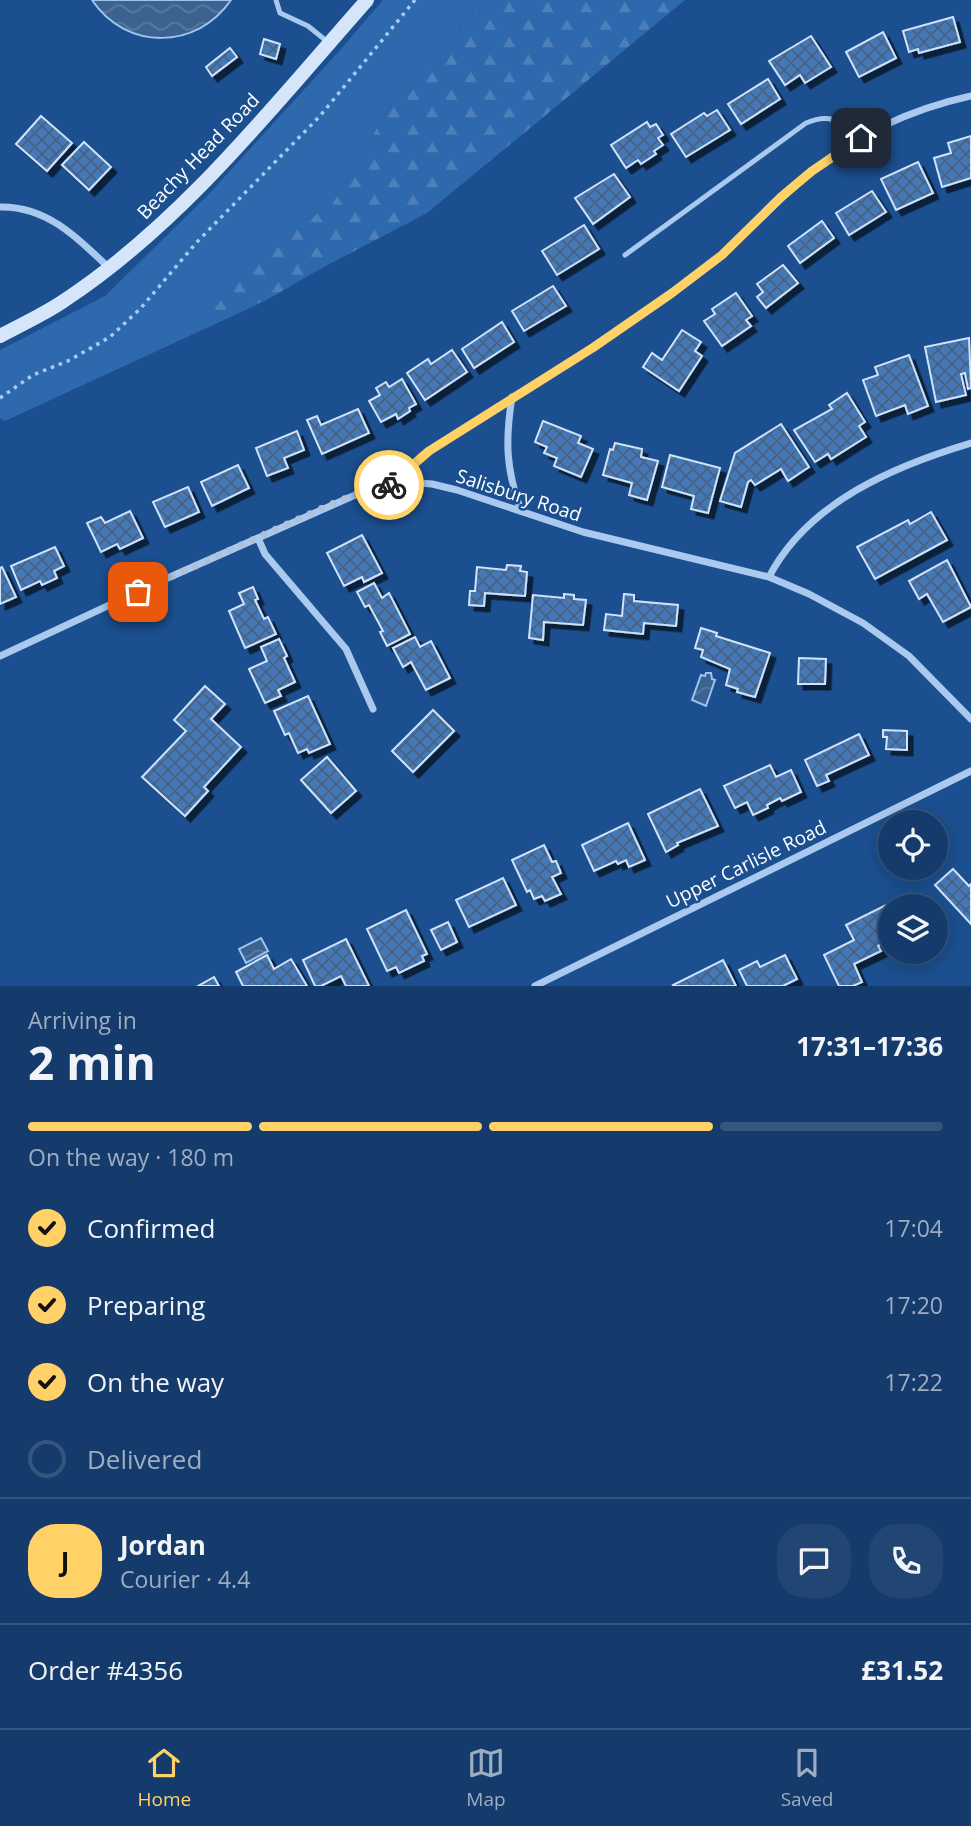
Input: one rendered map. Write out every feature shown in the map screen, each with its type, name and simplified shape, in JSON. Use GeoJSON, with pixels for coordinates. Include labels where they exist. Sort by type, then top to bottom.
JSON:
{"type":"FeatureCollection","features":[{"type":"Feature","properties":{"kind":"street","name":"Beachy Head Road"},"geometry":{"type":"LineString","coordinates":[[0,336],[65,300],[177,209],[367,0]]}},
{"type":"Feature","properties":{"kind":"street"},"geometry":{"type":"LineString","coordinates":[[406,482],[414,464],[429,451],[594,347],[722,255],[781,197],[812,171],[898,117],[938,103],[971,96]]}},
{"type":"Feature","properties":{"kind":"street"},"geometry":{"type":"LineString","coordinates":[[0,207],[25,209],[63,226],[108,267]]}},
{"type":"Feature","properties":{"kind":"street"},"geometry":{"type":"LineString","coordinates":[[513,397],[507,430],[507,460],[521,511]]}},
{"type":"Feature","properties":{"kind":"street"},"geometry":{"type":"LineString","coordinates":[[769,577],[779,556],[807,526],[855,490],[922,458],[971,443]]}},
{"type":"Feature","properties":{"kind":"street","name":"Salisbury Road"},"geometry":{"type":"LineString","coordinates":[[0,656],[371,488],[406,482],[457,490],[608,539],[769,577],[809,594],[872,629],[909,656],[971,719]]}},
{"type":"Feature","properties":{"kind":"street"},"geometry":{"type":"LineString","coordinates":[[258,538],[265,554],[346,649],[373,709]]}},
{"type":"Feature","properties":{"kind":"street","name":"Upper Carlisle Road"},"geometry":{"type":"LineString","coordinates":[[535,986],[971,771]]}},
{"type":"Feature","properties":{"kind":"lane"},"geometry":{"type":"LineString","coordinates":[[276,0],[280,13],[308,26],[329,43]]}},
{"type":"Feature","properties":{"kind":"lane"},"geometry":{"type":"LineString","coordinates":[[625,255],[806,123],[821,116],[831,118],[861,138]]}},
{"type":"Feature","properties":{"kind":"path"},"geometry":{"type":"LineString","coordinates":[[0,398],[33,375],[70,360],[110,337],[140,309],[197,242],[320,116],[415,0]]}},
{"type":"Feature","properties":{"kind":"green space"},"geometry":{"type":"Polygon","coordinates":[[[383,0],[488,0],[409,73],[330,208],[274,235],[206,319],[265,301],[5,421],[0,418],[0,350],[105,296],[208,195],[383,0]]]}},
{"type":"Feature","properties":{"kind":"green space"},"geometry":{"type":"Polygon","coordinates":[[[488,0],[685,0],[427,213],[265,301],[205,320],[274,235],[330,208],[409,73],[488,0]]]}},
{"type":"Feature","properties":{"kind":"water"},"geometry":{"type":"Polygon","coordinates":[[[92,0],[231,0],[217,16],[200,28],[162,38],[142,36],[123,29],[106,17],[92,0]]]}},
{"type":"Feature","properties":{"kind":"water"},"geometry":{"type":"Polygon","coordinates":[[[706,673],[711,673],[712,679],[715,680],[706,706],[692,700],[701,675],[705,676],[706,673]]]}},
{"type":"Feature","properties":{"kind":"water"},"geometry":{"type":"Polygon","coordinates":[[[261,938],[268,951],[246,963],[239,949],[261,938]]]}},
{"type":"Feature","properties":{"kind":"building"},"geometry":{"type":"Polygon","coordinates":[[[953,17],[960,42],[919,53],[918,49],[909,52],[903,31],[953,17]]]}},
{"type":"Feature","properties":{"kind":"building"},"geometry":{"type":"Polygon","coordinates":[[[883,32],[896,58],[859,77],[846,52],[883,32]]]}},
{"type":"Feature","properties":{"kind":"building"},"geometry":{"type":"Polygon","coordinates":[[[811,36],[831,67],[805,83],[800,75],[785,85],[769,61],[811,36]]]}},
{"type":"Feature","properties":{"kind":"building"},"geometry":{"type":"Polygon","coordinates":[[[264,39],[280,44],[276,59],[260,54],[264,39]]]}},
{"type":"Feature","properties":{"kind":"building"},"geometry":{"type":"Polygon","coordinates":[[[230,48],[237,57],[212,76],[206,67],[230,48]]]}},
{"type":"Feature","properties":{"kind":"building"},"geometry":{"type":"Polygon","coordinates":[[[768,79],[780,99],[741,124],[728,104],[768,79]]]}},
{"type":"Feature","properties":{"kind":"building"},"geometry":{"type":"Polygon","coordinates":[[[717,110],[730,130],[686,157],[671,134],[704,113],[707,116],[717,110]]]}},
{"type":"Feature","properties":{"kind":"building"},"geometry":{"type":"Polygon","coordinates":[[[41,116],[72,143],[47,171],[16,144],[41,116]]]}},
{"type":"Feature","properties":{"kind":"building"},"geometry":{"type":"Polygon","coordinates":[[[647,122],[650,127],[656,124],[663,135],[658,138],[663,145],[654,151],[656,154],[641,164],[638,160],[626,168],[611,145],[647,122]]]}},
{"type":"Feature","properties":{"kind":"building"},"geometry":{"type":"Polygon","coordinates":[[[971,136],[971,178],[942,187],[934,158],[951,153],[948,143],[971,136]]]}},
{"type":"Feature","properties":{"kind":"building"},"geometry":{"type":"Polygon","coordinates":[[[84,142],[111,167],[89,190],[62,165],[84,142]]]}},
{"type":"Feature","properties":{"kind":"building"},"geometry":{"type":"Polygon","coordinates":[[[918,162],[933,193],[896,210],[881,179],[918,162]]]}},
{"type":"Feature","properties":{"kind":"building"},"geometry":{"type":"Polygon","coordinates":[[[614,174],[630,197],[593,224],[575,198],[614,174]]]}},
{"type":"Feature","properties":{"kind":"building"},"geometry":{"type":"Polygon","coordinates":[[[872,191],[886,212],[849,235],[836,213],[872,191]]]}},
{"type":"Feature","properties":{"kind":"building"},"geometry":{"type":"Polygon","coordinates":[[[822,221],[834,238],[800,263],[788,246],[822,221]]]}},
{"type":"Feature","properties":{"kind":"building"},"geometry":{"type":"Polygon","coordinates":[[[584,225],[599,249],[557,275],[542,251],[584,225]]]}},
{"type":"Feature","properties":{"kind":"building"},"geometry":{"type":"Polygon","coordinates":[[[783,265],[798,283],[766,308],[757,297],[763,292],[757,284],[783,265]]]}},
{"type":"Feature","properties":{"kind":"building"},"geometry":{"type":"Polygon","coordinates":[[[553,286],[566,306],[524,331],[512,311],[553,286]]]}},
{"type":"Feature","properties":{"kind":"building"},"geometry":{"type":"Polygon","coordinates":[[[736,293],[752,316],[746,320],[751,326],[722,346],[704,321],[715,314],[712,309],[736,293]]]}},
{"type":"Feature","properties":{"kind":"building"},"geometry":{"type":"Polygon","coordinates":[[[502,322],[514,342],[474,368],[462,349],[502,322]]]}},
{"type":"Feature","properties":{"kind":"building"},"geometry":{"type":"Polygon","coordinates":[[[682,330],[701,342],[695,351],[702,356],[679,391],[643,367],[652,353],[662,360],[682,330]]]}},
{"type":"Feature","properties":{"kind":"building"},"geometry":{"type":"Polygon","coordinates":[[[969,338],[971,388],[968,389],[965,373],[961,374],[966,395],[936,402],[925,347],[969,338]]]}},
{"type":"Feature","properties":{"kind":"building"},"geometry":{"type":"Polygon","coordinates":[[[452,350],[467,372],[425,400],[407,373],[428,359],[431,364],[452,350]]]}},
{"type":"Feature","properties":{"kind":"building"},"geometry":{"type":"Polygon","coordinates":[[[909,355],[928,406],[908,414],[905,405],[876,416],[863,380],[878,375],[875,367],[909,355]]]}},
{"type":"Feature","properties":{"kind":"building"},"geometry":{"type":"Polygon","coordinates":[[[402,379],[416,404],[398,419],[396,414],[381,422],[369,401],[380,395],[376,388],[386,382],[389,387],[402,379]]]}},
{"type":"Feature","properties":{"kind":"building"},"geometry":{"type":"Polygon","coordinates":[[[847,393],[865,422],[859,426],[866,437],[831,459],[828,454],[815,462],[794,430],[832,409],[829,405],[847,393]]]}},
{"type":"Feature","properties":{"kind":"building"},"geometry":{"type":"Polygon","coordinates":[[[358,409],[369,433],[322,454],[307,420],[317,416],[321,425],[358,409]]]}},
{"type":"Feature","properties":{"kind":"building"},"geometry":{"type":"Polygon","coordinates":[[[543,421],[581,436],[578,443],[593,449],[581,477],[554,466],[557,458],[544,453],[547,447],[535,442],[543,421]]]}},
{"type":"Feature","properties":{"kind":"building"},"geometry":{"type":"Polygon","coordinates":[[[781,424],[809,467],[788,481],[781,469],[755,485],[751,480],[748,482],[741,507],[720,501],[735,453],[781,424]]]}},
{"type":"Feature","properties":{"kind":"building"},"geometry":{"type":"Polygon","coordinates":[[[297,431],[304,450],[284,458],[288,468],[267,476],[256,448],[297,431]]]}},
{"type":"Feature","properties":{"kind":"building"},"geometry":{"type":"Polygon","coordinates":[[[615,443],[642,449],[641,457],[658,461],[647,500],[629,495],[632,483],[603,475],[610,449],[613,450],[615,443]]]}},
{"type":"Feature","properties":{"kind":"building"},"geometry":{"type":"Polygon","coordinates":[[[670,455],[720,468],[708,513],[691,509],[694,496],[662,487],[670,455]]]}},
{"type":"Feature","properties":{"kind":"building"},"geometry":{"type":"Polygon","coordinates":[[[238,465],[249,488],[212,506],[201,482],[238,465]]]}},
{"type":"Feature","properties":{"kind":"building"},"geometry":{"type":"Polygon","coordinates":[[[188,487],[199,512],[165,527],[153,502],[188,487]]]}},
{"type":"Feature","properties":{"kind":"building"},"geometry":{"type":"Polygon","coordinates":[[[130,511],[143,538],[120,549],[117,544],[101,552],[87,523],[101,517],[105,523],[130,511]]]}},
{"type":"Feature","properties":{"kind":"building"},"geometry":{"type":"Polygon","coordinates":[[[931,512],[947,540],[875,579],[857,547],[908,520],[910,524],[931,512]]]}},
{"type":"Feature","properties":{"kind":"building"},"geometry":{"type":"Polygon","coordinates":[[[362,535],[382,573],[364,582],[362,577],[344,586],[327,553],[362,535]]]}},
{"type":"Feature","properties":{"kind":"building"},"geometry":{"type":"Polygon","coordinates":[[[55,547],[64,566],[54,571],[57,578],[42,585],[40,581],[21,590],[11,566],[55,547]]]}},
{"type":"Feature","properties":{"kind":"building"},"geometry":{"type":"Polygon","coordinates":[[[947,560],[971,607],[943,622],[927,594],[919,599],[909,581],[947,560]]]}},
{"type":"Feature","properties":{"kind":"building"},"geometry":{"type":"Polygon","coordinates":[[[507,565],[521,566],[520,571],[527,572],[525,596],[485,593],[484,606],[469,605],[470,591],[475,591],[477,567],[506,570],[507,565]]]}},
{"type":"Feature","properties":{"kind":"building"},"geometry":{"type":"Polygon","coordinates":[[[2,567],[16,597],[0,604],[0,568],[2,567]]]}},
{"type":"Feature","properties":{"kind":"building"},"geometry":{"type":"Polygon","coordinates":[[[374,583],[382,598],[389,593],[410,634],[387,646],[380,632],[383,631],[369,605],[365,607],[357,592],[374,583]]]}},
{"type":"Feature","properties":{"kind":"building"},"geometry":{"type":"Polygon","coordinates":[[[253,587],[258,599],[255,600],[264,619],[268,617],[276,634],[245,648],[229,611],[244,604],[239,593],[253,587]]]}},
{"type":"Feature","properties":{"kind":"building"},"geometry":{"type":"Polygon","coordinates":[[[564,594],[574,595],[574,599],[586,600],[583,625],[544,622],[543,640],[529,638],[533,595],[564,598],[564,594]]]}},
{"type":"Feature","properties":{"kind":"building"},"geometry":{"type":"Polygon","coordinates":[[[624,594],[634,595],[634,601],[678,605],[676,626],[644,623],[643,634],[604,630],[606,614],[622,616],[624,594]]]}},
{"type":"Feature","properties":{"kind":"building"},"geometry":{"type":"Polygon","coordinates":[[[701,628],[717,633],[716,636],[770,653],[755,697],[737,692],[738,689],[726,685],[730,669],[701,657],[703,650],[695,648],[701,628]]]}},
{"type":"Feature","properties":{"kind":"building"},"geometry":{"type":"Polygon","coordinates":[[[415,637],[420,647],[431,641],[450,678],[426,690],[411,662],[403,667],[393,648],[415,637]]]}},
{"type":"Feature","properties":{"kind":"building"},"geometry":{"type":"Polygon","coordinates":[[[279,639],[295,682],[278,690],[281,696],[265,703],[249,669],[267,661],[261,647],[279,639]]]}},
{"type":"Feature","properties":{"kind":"building"},"geometry":{"type":"Polygon","coordinates":[[[799,658],[826,659],[825,684],[798,684],[799,658]]]}},
{"type":"Feature","properties":{"kind":"building"},"geometry":{"type":"Polygon","coordinates":[[[205,686],[225,704],[211,719],[241,747],[204,787],[208,791],[185,816],[142,777],[186,731],[174,720],[205,686]]]}},
{"type":"Feature","properties":{"kind":"building"},"geometry":{"type":"Polygon","coordinates":[[[308,696],[330,744],[309,753],[307,749],[298,753],[289,733],[285,735],[274,711],[308,696]]]}},
{"type":"Feature","properties":{"kind":"building"},"geometry":{"type":"Polygon","coordinates":[[[433,710],[454,731],[413,772],[392,751],[433,710]]]}},
{"type":"Feature","properties":{"kind":"building"},"geometry":{"type":"Polygon","coordinates":[[[883,730],[907,731],[907,750],[886,749],[887,737],[883,737],[883,730]]]}},
{"type":"Feature","properties":{"kind":"building"},"geometry":{"type":"Polygon","coordinates":[[[859,734],[869,755],[826,775],[829,781],[817,786],[805,760],[859,734]]]}},
{"type":"Feature","properties":{"kind":"building"},"geometry":{"type":"Polygon","coordinates":[[[327,757],[356,791],[331,813],[301,780],[327,757]]]}},
{"type":"Feature","properties":{"kind":"building"},"geometry":{"type":"Polygon","coordinates":[[[770,765],[776,777],[791,770],[801,792],[782,801],[780,798],[753,815],[747,802],[735,808],[724,786],[770,765]]]}},
{"type":"Feature","properties":{"kind":"building"},"geometry":{"type":"Polygon","coordinates":[[[700,789],[718,826],[677,843],[678,845],[666,852],[648,814],[700,789]]]}},
{"type":"Feature","properties":{"kind":"building"},"geometry":{"type":"Polygon","coordinates":[[[628,823],[645,860],[629,867],[626,860],[618,864],[616,861],[594,871],[582,845],[628,823]]]}},
{"type":"Feature","properties":{"kind":"building"},"geometry":{"type":"Polygon","coordinates":[[[544,845],[561,873],[552,877],[561,894],[545,901],[542,896],[534,899],[530,890],[527,892],[512,860],[544,845]]]}},
{"type":"Feature","properties":{"kind":"building"},"geometry":{"type":"Polygon","coordinates":[[[953,869],[969,886],[971,884],[971,924],[948,899],[948,894],[943,894],[935,885],[941,880],[948,880],[948,873],[953,869]]]}},
{"type":"Feature","properties":{"kind":"building"},"geometry":{"type":"Polygon","coordinates":[[[503,878],[516,905],[469,927],[456,900],[503,878]]]}},
{"type":"Feature","properties":{"kind":"building"},"geometry":{"type":"Polygon","coordinates":[[[878,909],[878,952],[854,964],[862,982],[853,986],[839,986],[824,955],[854,940],[846,925],[878,909]]]}},
{"type":"Feature","properties":{"kind":"building"},"geometry":{"type":"Polygon","coordinates":[[[406,910],[427,954],[422,956],[424,961],[399,973],[396,967],[387,971],[367,929],[406,910]]]}},
{"type":"Feature","properties":{"kind":"building"},"geometry":{"type":"Polygon","coordinates":[[[448,922],[457,942],[441,950],[431,930],[448,922]]]}},
{"type":"Feature","properties":{"kind":"building"},"geometry":{"type":"Polygon","coordinates":[[[346,939],[369,986],[346,986],[341,976],[321,986],[315,986],[303,960],[346,939]]]}},
{"type":"Feature","properties":{"kind":"building"},"geometry":{"type":"Polygon","coordinates":[[[267,955],[274,969],[291,959],[307,986],[243,986],[236,972],[267,955]]]}},
{"type":"Feature","properties":{"kind":"building"},"geometry":{"type":"Polygon","coordinates":[[[785,955],[797,979],[783,986],[747,986],[739,970],[757,961],[760,967],[785,955]]]}},
{"type":"Feature","properties":{"kind":"building"},"geometry":{"type":"Polygon","coordinates":[[[723,960],[736,986],[673,985],[723,960]]]}},
{"type":"Feature","properties":{"kind":"building"},"geometry":{"type":"Polygon","coordinates":[[[214,977],[219,986],[198,986],[214,977]]]}},
{"type":"Feature","properties":{"kind":"way so far"},"geometry":{"type":"LineString","coordinates":[[138,592],[329,505],[371,488],[389,485]]}},
{"type":"Feature","properties":{"kind":"route"},"geometry":{"type":"LineString","coordinates":[[389,485],[406,482],[414,464],[429,451],[594,347],[672,293],[722,255],[781,197],[812,171],[861,138]]}}]}
